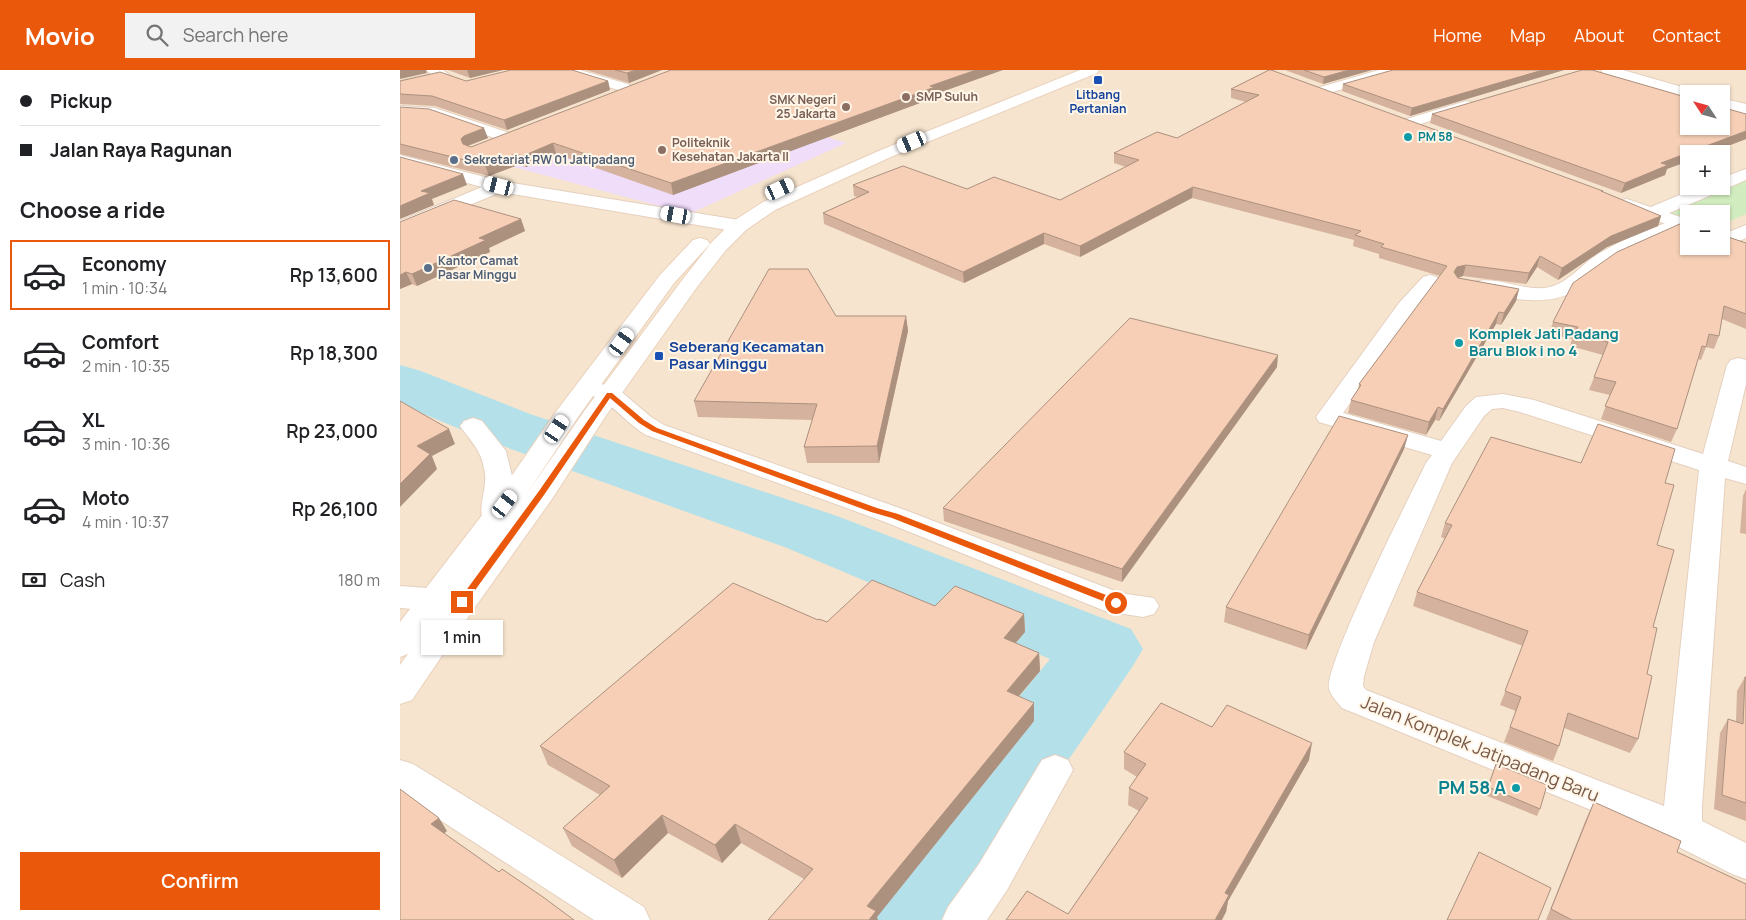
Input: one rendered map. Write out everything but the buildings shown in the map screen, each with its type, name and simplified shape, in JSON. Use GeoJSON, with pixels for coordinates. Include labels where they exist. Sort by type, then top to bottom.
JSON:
{"type":"FeatureCollection","features":[{"type":"Feature","properties":{"kind":"street"},"geometry":{"type":"LineString","coordinates":[[565,70],[629,89]]}},
{"type":"Feature","properties":{"kind":"street"},"geometry":{"type":"LineString","coordinates":[[400,691],[462,602],[529,492],[597,399],[719,246],[730,224],[741,208],[862,152],[974,105],[1065,70]]}},
{"type":"Feature","properties":{"kind":"street"},"geometry":{"type":"LineString","coordinates":[[400,160],[499,186],[730,224],[854,167],[982,113],[1092,70]]}},
{"type":"Feature","properties":{"kind":"street"},"geometry":{"type":"LineString","coordinates":[[1322,91],[1394,70]]}},
{"type":"Feature","properties":{"kind":"street"},"geometry":{"type":"LineString","coordinates":[[1608,70],[1680,91]]}},
{"type":"Feature","properties":{"kind":"street"},"geometry":{"type":"LineString","coordinates":[[400,85],[438,73],[461,82]]}},
{"type":"Feature","properties":{"kind":"street"},"geometry":{"type":"LineString","coordinates":[[611,97],[646,83]]}},
{"type":"Feature","properties":{"kind":"street"},"geometry":{"type":"LineString","coordinates":[[1306,85],[1348,100]]}},
{"type":"Feature","properties":{"kind":"street"},"geometry":{"type":"LineString","coordinates":[[1408,122],[1484,100]]}},
{"type":"Feature","properties":{"kind":"street"},"geometry":{"type":"LineString","coordinates":[[1730,105],[1746,109]]}},
{"type":"Feature","properties":{"kind":"street"},"geometry":{"type":"LineString","coordinates":[[400,111],[435,113],[514,136],[483,148]]}},
{"type":"Feature","properties":{"kind":"street"},"geometry":{"type":"LineString","coordinates":[[1391,116],[1435,133]]}},
{"type":"Feature","properties":{"kind":"street"},"geometry":{"type":"LineString","coordinates":[[1730,181],[1746,174]]}},
{"type":"Feature","properties":{"kind":"street"},"geometry":{"type":"LineString","coordinates":[[400,228],[499,186]]}},
{"type":"Feature","properties":{"kind":"street"},"geometry":{"type":"LineString","coordinates":[[1653,213],[1696,195]]}},
{"type":"Feature","properties":{"kind":"street"},"geometry":{"type":"LineString","coordinates":[[1616,200],[1680,223]]}},
{"type":"Feature","properties":{"kind":"street"},"geometry":{"type":"LineString","coordinates":[[1463,284],[1530,293],[1553,293],[1570,286],[1592,267],[1616,252],[1638,241],[1680,227]]}},
{"type":"Feature","properties":{"kind":"street"},"geometry":{"type":"LineString","coordinates":[[1730,237],[1746,231]]}},
{"type":"Feature","properties":{"kind":"street"},"geometry":{"type":"LineString","coordinates":[[1730,242],[1746,248]]}},
{"type":"Feature","properties":{"kind":"street"},"geometry":{"type":"LineString","coordinates":[[1430,281],[1407,308],[1328,417],[1448,451]]}},
{"type":"Feature","properties":{"kind":"street"},"geometry":{"type":"LineString","coordinates":[[1683,830],[1683,807],[1713,467],[1739,365]]}},
{"type":"Feature","properties":{"kind":"street"},"geometry":{"type":"LineString","coordinates":[[400,645],[495,518],[529,492],[567,414],[597,399]]}},
{"type":"Feature","properties":{"kind":"street"},"geometry":{"type":"LineString","coordinates":[[597,399],[655,430],[895,516],[1116,603],[1143,606]]}},
{"type":"Feature","properties":{"kind":"street","name":"Jalan Komplek Jatipadang Baru"},"geometry":{"type":"LineString","coordinates":[[1746,476],[1713,467],[1525,405],[1495,400],[1485,402],[1475,411],[1439,463],[1358,642],[1347,676],[1346,689],[1349,694],[1362,702],[1683,830],[1746,862]]}},
{"type":"Feature","properties":{"kind":"street"},"geometry":{"type":"LineString","coordinates":[[473,426],[493,450],[499,476],[495,518]]}},
{"type":"Feature","properties":{"kind":"street"},"geometry":{"type":"LineString","coordinates":[[400,597],[462,602]]}},
{"type":"Feature","properties":{"kind":"street"},"geometry":{"type":"LineString","coordinates":[[963,920],[993,877],[1055,770]]}},
{"type":"Feature","properties":{"kind":"street"},"geometry":{"type":"LineString","coordinates":[[400,775],[629,920]]}},
{"type":"Feature","properties":{"kind":"shaded area"},"geometry":{"type":"Polygon","coordinates":[[[400,70],[1746,70],[1746,920],[400,920],[400,70]]]}},
{"type":"Feature","properties":{"kind":"shaded area","name":"Politeknik Kesehatan Jakarta II"},"geometry":{"type":"Polygon","coordinates":[[[687,93],[846,143],[689,214],[476,157],[687,93]]]}},
{"type":"Feature","properties":{"kind":"green space"},"geometry":{"type":"Polygon","coordinates":[[[1746,179],[1746,214],[1730,221],[1730,205],[1684,205],[1708,195],[1730,195],[1730,186],[1746,179]]]}},
{"type":"Feature","properties":{"kind":"green space"},"geometry":{"type":"Polygon","coordinates":[[[1680,207],[1680,219],[1665,213],[1680,207]]]}},
{"type":"Feature","properties":{"kind":"waterway"},"geometry":{"type":"LineString","coordinates":[[400,383],[508,427],[812,532],[1103,649],[899,920]]}},
{"type":"Feature","properties":{"kind":"place","name":"Litbang Pertanian"},"geometry":{"type":"Point","coordinates":[1098,80]}},
{"type":"Feature","properties":{"kind":"place","name":"SMP Suluh"},"geometry":{"type":"Point","coordinates":[906,97]}},
{"type":"Feature","properties":{"kind":"place","name":"SMK Negeri 25 Jakarta"},"geometry":{"type":"Point","coordinates":[846,107]}},
{"type":"Feature","properties":{"kind":"place","name":"PM 58"},"geometry":{"type":"Point","coordinates":[1408,137]}},
{"type":"Feature","properties":{"kind":"place","name":"Politeknik Kesehatan Jakarta II"},"geometry":{"type":"Point","coordinates":[662,150]}},
{"type":"Feature","properties":{"kind":"place","name":"Sekretariat RW 01 Jatipadang"},"geometry":{"type":"Point","coordinates":[454,160]}},
{"type":"Feature","properties":{"kind":"place","name":"Kantor Camat Pasar Minggu"},"geometry":{"type":"Point","coordinates":[428,268]}},
{"type":"Feature","properties":{"kind":"place","name":"Komplek Jati Padang Baru Blok i no 4"},"geometry":{"type":"Point","coordinates":[1459,343]}},
{"type":"Feature","properties":{"kind":"place","name":"Seberang Kecamatan Pasar Minggu"},"geometry":{"type":"Point","coordinates":[659,356]}},
{"type":"Feature","properties":{"kind":"place","name":"PM 58 A"},"geometry":{"type":"Point","coordinates":[1516,788]}},
{"type":"Feature","properties":{"kind":"route"},"geometry":{"type":"LineString","coordinates":[[462,602],[542,493],[609,394],[642,422],[655,430],[895,516],[1116,603]]}}]}
